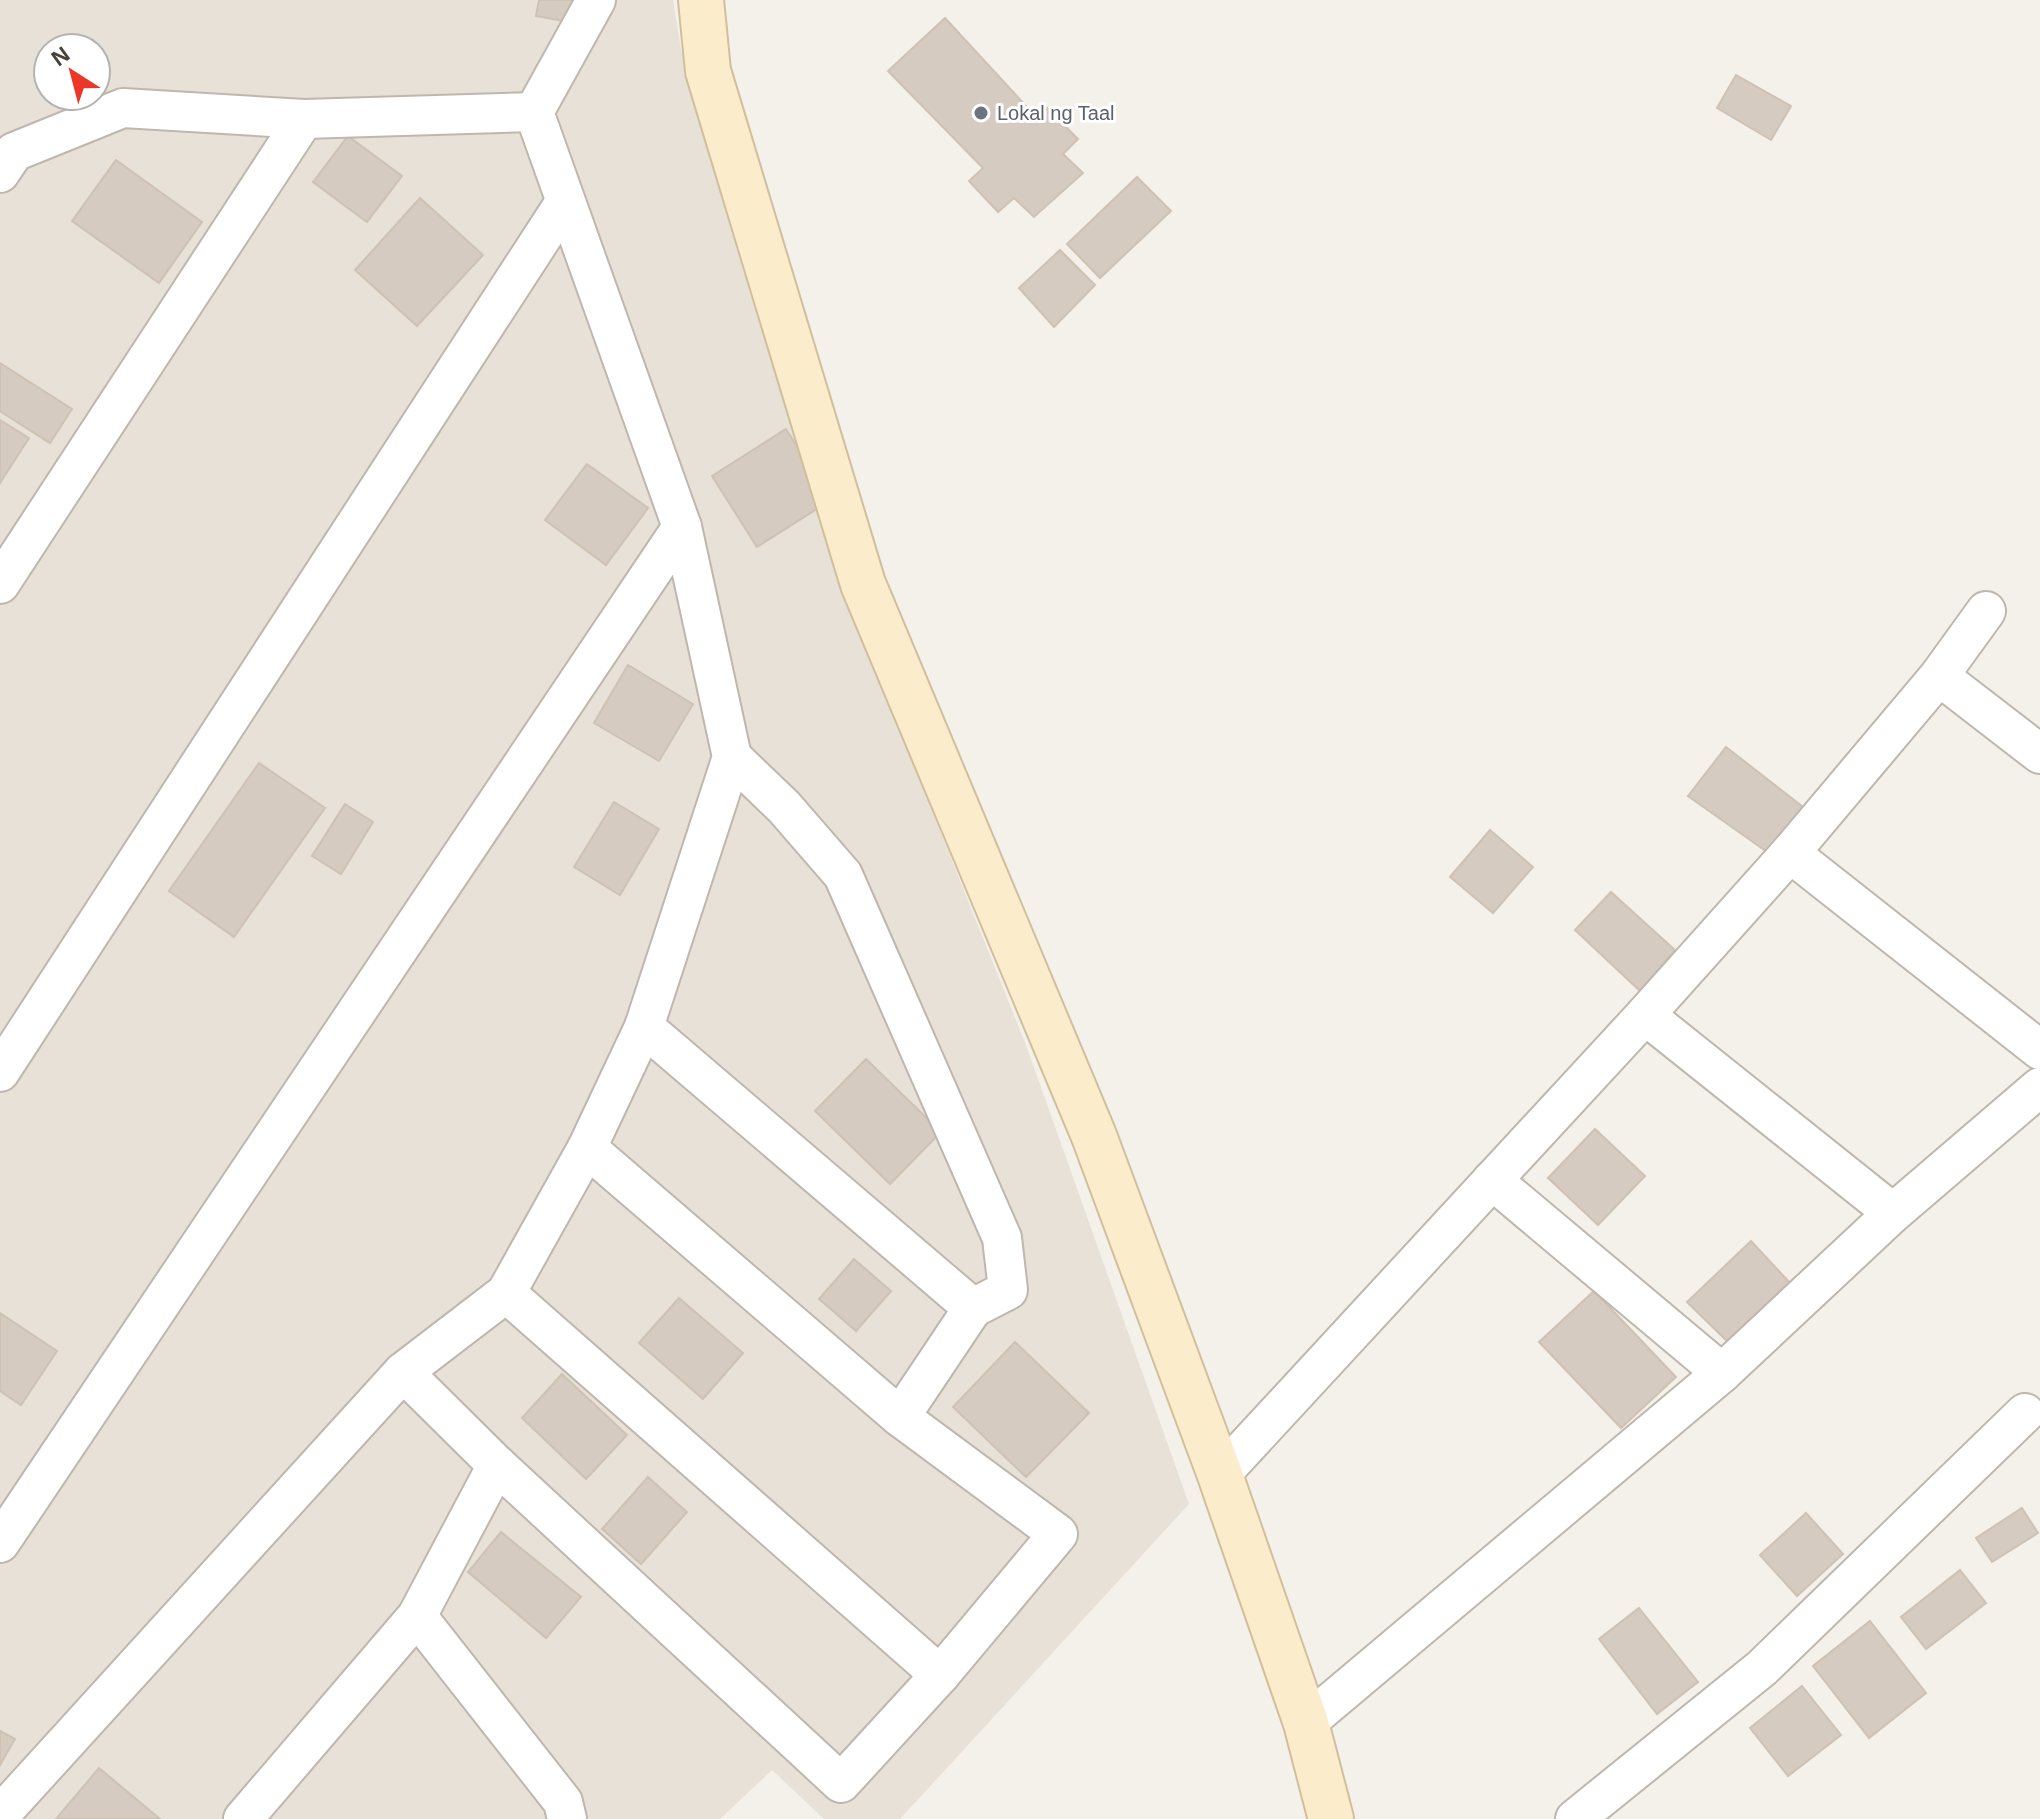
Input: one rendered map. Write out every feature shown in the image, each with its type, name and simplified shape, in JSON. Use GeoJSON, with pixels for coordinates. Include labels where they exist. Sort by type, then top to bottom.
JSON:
{"type":"FeatureCollection","features":[{"type":"Feature","properties":{"kind":"street"},"geometry":{"type":"LineString","coordinates":[[0,1815],[403,1372],[506,1293],[587,1148],[644,1027],[732,757],[682,527],[534,112],[596,0]]}},
{"type":"Feature","properties":{"kind":"street"},"geometry":{"type":"LineString","coordinates":[[701,0],[708,71],[863,584],[1094,1136],[1220,1475],[1306,1723],[1331,1819]]}},
{"type":"Feature","properties":{"kind":"street"},"geometry":{"type":"LineString","coordinates":[[0,173],[14,152],[123,108],[304,119],[534,112]]}},
{"type":"Feature","properties":{"kind":"street"},"geometry":{"type":"LineString","coordinates":[[0,584],[304,119]]}},
{"type":"Feature","properties":{"kind":"street"},"geometry":{"type":"LineString","coordinates":[[0,1072],[565,202]]}},
{"type":"Feature","properties":{"kind":"street"},"geometry":{"type":"LineString","coordinates":[[0,1543],[682,527]]}},
{"type":"Feature","properties":{"kind":"street"},"geometry":{"type":"LineString","coordinates":[[1220,1475],[1645,1015],[1790,853],[1939,676],[1986,611]]}},
{"type":"Feature","properties":{"kind":"street"},"geometry":{"type":"LineString","coordinates":[[1939,676],[2040,754]]}},
{"type":"Feature","properties":{"kind":"street"},"geometry":{"type":"LineString","coordinates":[[732,757],[784,807],[843,875],[1002,1238],[1008,1290],[973,1308],[900,1417]]}},
{"type":"Feature","properties":{"kind":"street"},"geometry":{"type":"LineString","coordinates":[[1790,853],[2040,1050]]}},
{"type":"Feature","properties":{"kind":"street"},"geometry":{"type":"LineString","coordinates":[[1645,1015],[1893,1213]]}},
{"type":"Feature","properties":{"kind":"street"},"geometry":{"type":"LineString","coordinates":[[644,1027],[973,1308]]}},
{"type":"Feature","properties":{"kind":"street"},"geometry":{"type":"LineString","coordinates":[[1306,1723],[1722,1373],[1893,1213],[2040,1087]]}},
{"type":"Feature","properties":{"kind":"street"},"geometry":{"type":"LineString","coordinates":[[403,1372],[497,1465],[841,1783],[940,1675],[1058,1534],[900,1417],[587,1148]]}},
{"type":"Feature","properties":{"kind":"street"},"geometry":{"type":"LineString","coordinates":[[1492,1180],[1722,1373]]}},
{"type":"Feature","properties":{"kind":"street"},"geometry":{"type":"LineString","coordinates":[[506,1293],[940,1675]]}},
{"type":"Feature","properties":{"kind":"street"},"geometry":{"type":"LineString","coordinates":[[1575,1819],[1762,1668],[2025,1413]]}},
{"type":"Feature","properties":{"kind":"street"},"geometry":{"type":"LineString","coordinates":[[243,1819],[417,1616],[497,1465]]}},
{"type":"Feature","properties":{"kind":"street"},"geometry":{"type":"LineString","coordinates":[[417,1616],[563,1802],[567,1819]]}},
{"type":"Feature","properties":{"kind":"shaded area"},"geometry":{"type":"Polygon","coordinates":[[[0,0],[673,0],[681,50],[823,526],[1026,1045],[1189,1504],[900,1819],[824,1819],[772,1770],[720,1819],[0,1819],[0,0]]]}},
{"type":"Feature","properties":{"kind":"building"},"geometry":{"type":"Polygon","coordinates":[[[539,0],[585,0],[580,24],[536,16],[539,0]]]}},
{"type":"Feature","properties":{"kind":"building","name":"Lokal ng Taal"},"geometry":{"type":"Polygon","coordinates":[[[945,18],[1037,118],[1047,108],[1078,139],[1063,154],[1083,173],[1034,217],[1014,198],[998,212],[969,181],[983,168],[888,71],[945,18]]]}},
{"type":"Feature","properties":{"kind":"building"},"geometry":{"type":"Polygon","coordinates":[[[1736,75],[1791,106],[1771,140],[1717,108],[1736,75]]]}},
{"type":"Feature","properties":{"kind":"building"},"geometry":{"type":"Polygon","coordinates":[[[348,136],[402,176],[367,222],[313,182],[348,136]]]}},
{"type":"Feature","properties":{"kind":"building"},"geometry":{"type":"Polygon","coordinates":[[[116,160],[202,222],[159,283],[72,221],[116,160]]]}},
{"type":"Feature","properties":{"kind":"building"},"geometry":{"type":"Polygon","coordinates":[[[1137,177],[1171,211],[1100,278],[1067,244],[1137,177]]]}},
{"type":"Feature","properties":{"kind":"building"},"geometry":{"type":"Polygon","coordinates":[[[420,198],[483,255],[417,326],[355,270],[420,198]]]}},
{"type":"Feature","properties":{"kind":"building"},"geometry":{"type":"Polygon","coordinates":[[[1060,250],[1095,285],[1054,327],[1019,288],[1060,250]]]}},
{"type":"Feature","properties":{"kind":"building"},"geometry":{"type":"Polygon","coordinates":[[[0,363],[72,409],[50,443],[0,411],[0,363]]]}},
{"type":"Feature","properties":{"kind":"building"},"geometry":{"type":"Polygon","coordinates":[[[0,420],[29,438],[0,483],[0,420]]]}},
{"type":"Feature","properties":{"kind":"building"},"geometry":{"type":"Polygon","coordinates":[[[786,429],[831,500],[757,547],[712,476],[786,429]]]}},
{"type":"Feature","properties":{"kind":"building"},"geometry":{"type":"Polygon","coordinates":[[[587,464],[648,508],[606,565],[545,520],[587,464]]]}},
{"type":"Feature","properties":{"kind":"building"},"geometry":{"type":"Polygon","coordinates":[[[628,665],[693,704],[659,761],[594,723],[628,665]]]}},
{"type":"Feature","properties":{"kind":"building"},"geometry":{"type":"Polygon","coordinates":[[[1726,747],[1803,807],[1767,852],[1688,796],[1726,747]]]}},
{"type":"Feature","properties":{"kind":"building"},"geometry":{"type":"Polygon","coordinates":[[[259,763],[325,808],[234,937],[169,891],[259,763]]]}},
{"type":"Feature","properties":{"kind":"building"},"geometry":{"type":"Polygon","coordinates":[[[614,802],[659,829],[620,895],[574,867],[614,802]]]}},
{"type":"Feature","properties":{"kind":"building"},"geometry":{"type":"Polygon","coordinates":[[[345,804],[373,822],[341,874],[312,856],[345,804]]]}},
{"type":"Feature","properties":{"kind":"building"},"geometry":{"type":"Polygon","coordinates":[[[1490,830],[1533,867],[1493,913],[1450,877],[1490,830]]]}},
{"type":"Feature","properties":{"kind":"building"},"geometry":{"type":"Polygon","coordinates":[[[1611,892],[1675,950],[1640,991],[1575,930],[1611,892]]]}},
{"type":"Feature","properties":{"kind":"building"},"geometry":{"type":"Polygon","coordinates":[[[866,1059],[941,1132],[890,1184],[815,1111],[866,1059]]]}},
{"type":"Feature","properties":{"kind":"building"},"geometry":{"type":"Polygon","coordinates":[[[1595,1129],[1645,1176],[1598,1225],[1548,1178],[1595,1129]]]}},
{"type":"Feature","properties":{"kind":"building"},"geometry":{"type":"Polygon","coordinates":[[[1751,1241],[1791,1284],[1730,1344],[1687,1302],[1751,1241]]]}},
{"type":"Feature","properties":{"kind":"building"},"geometry":{"type":"Polygon","coordinates":[[[854,1259],[891,1291],[856,1331],[819,1299],[854,1259]]]}},
{"type":"Feature","properties":{"kind":"building"},"geometry":{"type":"Polygon","coordinates":[[[1594,1291],[1676,1377],[1621,1428],[1539,1342],[1594,1291]]]}},
{"type":"Feature","properties":{"kind":"building"},"geometry":{"type":"Polygon","coordinates":[[[679,1298],[743,1353],[703,1399],[639,1343],[679,1298]]]}},
{"type":"Feature","properties":{"kind":"building"},"geometry":{"type":"Polygon","coordinates":[[[0,1313],[57,1351],[21,1405],[0,1391],[0,1313]]]}},
{"type":"Feature","properties":{"kind":"building"},"geometry":{"type":"Polygon","coordinates":[[[1015,1342],[1089,1413],[1026,1477],[953,1407],[1015,1342]]]}},
{"type":"Feature","properties":{"kind":"building"},"geometry":{"type":"Polygon","coordinates":[[[562,1374],[627,1435],[586,1479],[522,1418],[562,1374]]]}},
{"type":"Feature","properties":{"kind":"building"},"geometry":{"type":"Polygon","coordinates":[[[648,1477],[687,1512],[641,1564],[602,1529],[648,1477]]]}},
{"type":"Feature","properties":{"kind":"building"},"geometry":{"type":"Polygon","coordinates":[[[2022,1508],[2038,1533],[1992,1562],[1976,1538],[2022,1508]]]}},
{"type":"Feature","properties":{"kind":"building"},"geometry":{"type":"Polygon","coordinates":[[[1806,1513],[1843,1554],[1797,1596],[1760,1555],[1806,1513]]]}},
{"type":"Feature","properties":{"kind":"building"},"geometry":{"type":"Polygon","coordinates":[[[501,1532],[581,1597],[546,1638],[468,1572],[501,1532]]]}},
{"type":"Feature","properties":{"kind":"building"},"geometry":{"type":"Polygon","coordinates":[[[1960,1570],[1986,1603],[1926,1649],[1901,1617],[1960,1570]]]}},
{"type":"Feature","properties":{"kind":"building"},"geometry":{"type":"Polygon","coordinates":[[[1639,1608],[1698,1682],[1657,1714],[1599,1639],[1639,1608]]]}},
{"type":"Feature","properties":{"kind":"building"},"geometry":{"type":"Polygon","coordinates":[[[1870,1621],[1926,1693],[1869,1738],[1813,1666],[1870,1621]]]}},
{"type":"Feature","properties":{"kind":"building"},"geometry":{"type":"Polygon","coordinates":[[[1802,1686],[1841,1735],[1788,1776],[1750,1728],[1802,1686]]]}},
{"type":"Feature","properties":{"kind":"building"},"geometry":{"type":"Polygon","coordinates":[[[0,1731],[15,1739],[0,1765],[0,1731]]]}},
{"type":"Feature","properties":{"kind":"building"},"geometry":{"type":"Polygon","coordinates":[[[99,1768],[160,1819],[56,1819],[99,1768]]]}},
{"type":"Feature","properties":{"kind":"place","name":"Lokal ng Taal"},"geometry":{"type":"Point","coordinates":[981,113]}}]}
